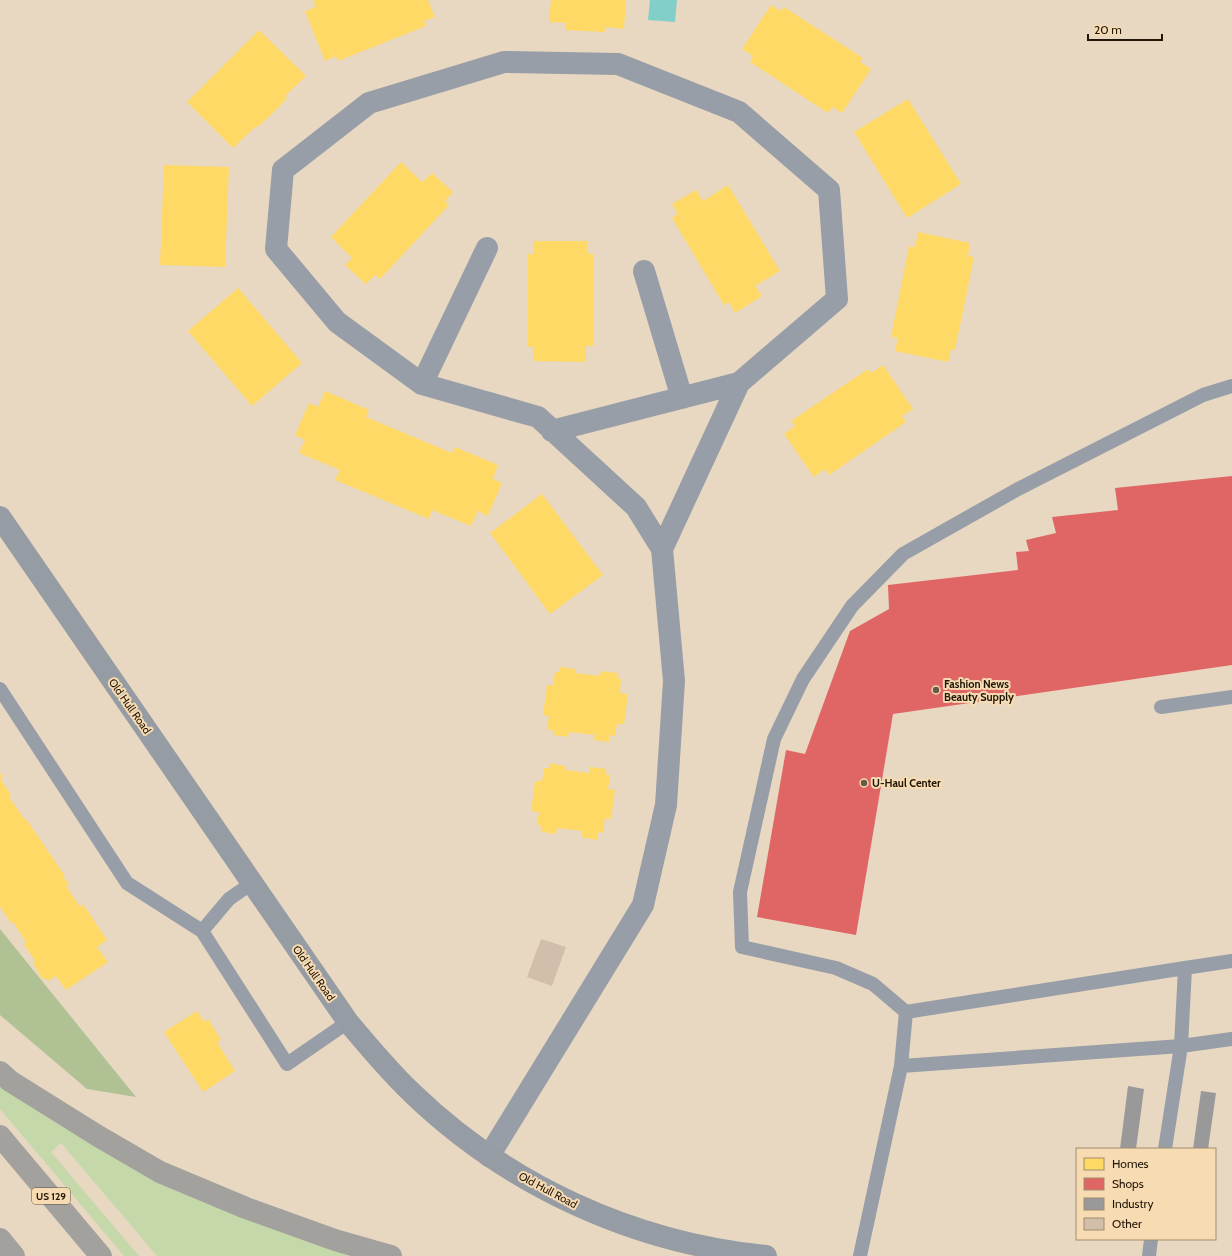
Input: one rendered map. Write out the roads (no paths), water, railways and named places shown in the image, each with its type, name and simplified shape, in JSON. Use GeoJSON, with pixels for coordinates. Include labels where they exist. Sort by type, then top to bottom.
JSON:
{"type":"FeatureCollection","features":[{"type":"Feature","properties":{"kind":"highway"},"geometry":{"type":"LineString","coordinates":[[0,1072],[10,1081],[98,1136],[160,1172],[246,1208],[335,1240],[391,1256]]}},
{"type":"Feature","properties":{"kind":"highway","name":"US 129"},"geometry":{"type":"LineString","coordinates":[[0,1136],[101,1256]]}},
{"type":"Feature","properties":{"kind":"highway"},"geometry":{"type":"LineString","coordinates":[[0,1239],[14,1256]]}},
{"type":"Feature","properties":{"kind":"main road","name":"Old Hull Road"},"geometry":{"type":"LineString","coordinates":[[0,517],[348,1022],[389,1070],[411,1092],[455,1131],[489,1156],[543,1189],[579,1206],[644,1231],[704,1247],[734,1253],[766,1256]]}},
{"type":"Feature","properties":{"kind":"street"},"geometry":{"type":"LineString","coordinates":[[489,1156],[643,905],[666,805],[674,681],[662,549],[636,507],[538,417],[422,384],[337,322],[276,249],[283,170],[369,102],[504,62],[618,64],[739,112],[829,190],[838,299],[739,383],[662,549]]}},
{"type":"Feature","properties":{"kind":"street"},"geometry":{"type":"LineString","coordinates":[[422,384],[487,248]]}},
{"type":"Feature","properties":{"kind":"street"},"geometry":{"type":"LineString","coordinates":[[644,271],[682,398]]}},
{"type":"Feature","properties":{"kind":"street"},"geometry":{"type":"LineString","coordinates":[[552,431],[739,383]]}},
{"type":"Feature","properties":{"kind":"lane"},"geometry":{"type":"LineString","coordinates":[[1232,386],[1203,395],[1018,489],[903,554],[852,606],[803,679],[774,739],[740,892],[742,947],[836,968],[873,984],[906,1012],[1232,961]]}},
{"type":"Feature","properties":{"kind":"lane"},"geometry":{"type":"LineString","coordinates":[[0,689],[4,706],[127,883],[202,931],[287,1064],[348,1022]]}},
{"type":"Feature","properties":{"kind":"lane"},"geometry":{"type":"LineString","coordinates":[[1161,707],[1232,697]]}},
{"type":"Feature","properties":{"kind":"lane"},"geometry":{"type":"LineString","coordinates":[[202,931],[229,898],[252,883]]}},
{"type":"Feature","properties":{"kind":"lane"},"geometry":{"type":"LineString","coordinates":[[1165,1148],[1181,1046],[1185,968]]}},
{"type":"Feature","properties":{"kind":"lane"},"geometry":{"type":"LineString","coordinates":[[860,1256],[901,1066],[906,1012]]}},
{"type":"Feature","properties":{"kind":"lane"},"geometry":{"type":"LineString","coordinates":[[901,1066],[1181,1046],[1232,1039]]}},
{"type":"Feature","properties":{"kind":"lane"},"geometry":{"type":"LineString","coordinates":[[1149,1256],[1151,1240]]}},
{"type":"Feature","properties":{"kind":"water"},"geometry":{"type":"Polygon","coordinates":[[[650,0],[677,0],[675,22],[648,20],[650,0]]]}},
{"type":"Feature","properties":{"kind":"place","name":"Fashion News Beauty Supply"},"geometry":{"type":"Point","coordinates":[936,690]}},
{"type":"Feature","properties":{"kind":"place","name":"U-Haul Center"},"geometry":{"type":"Point","coordinates":[864,783]}}]}
